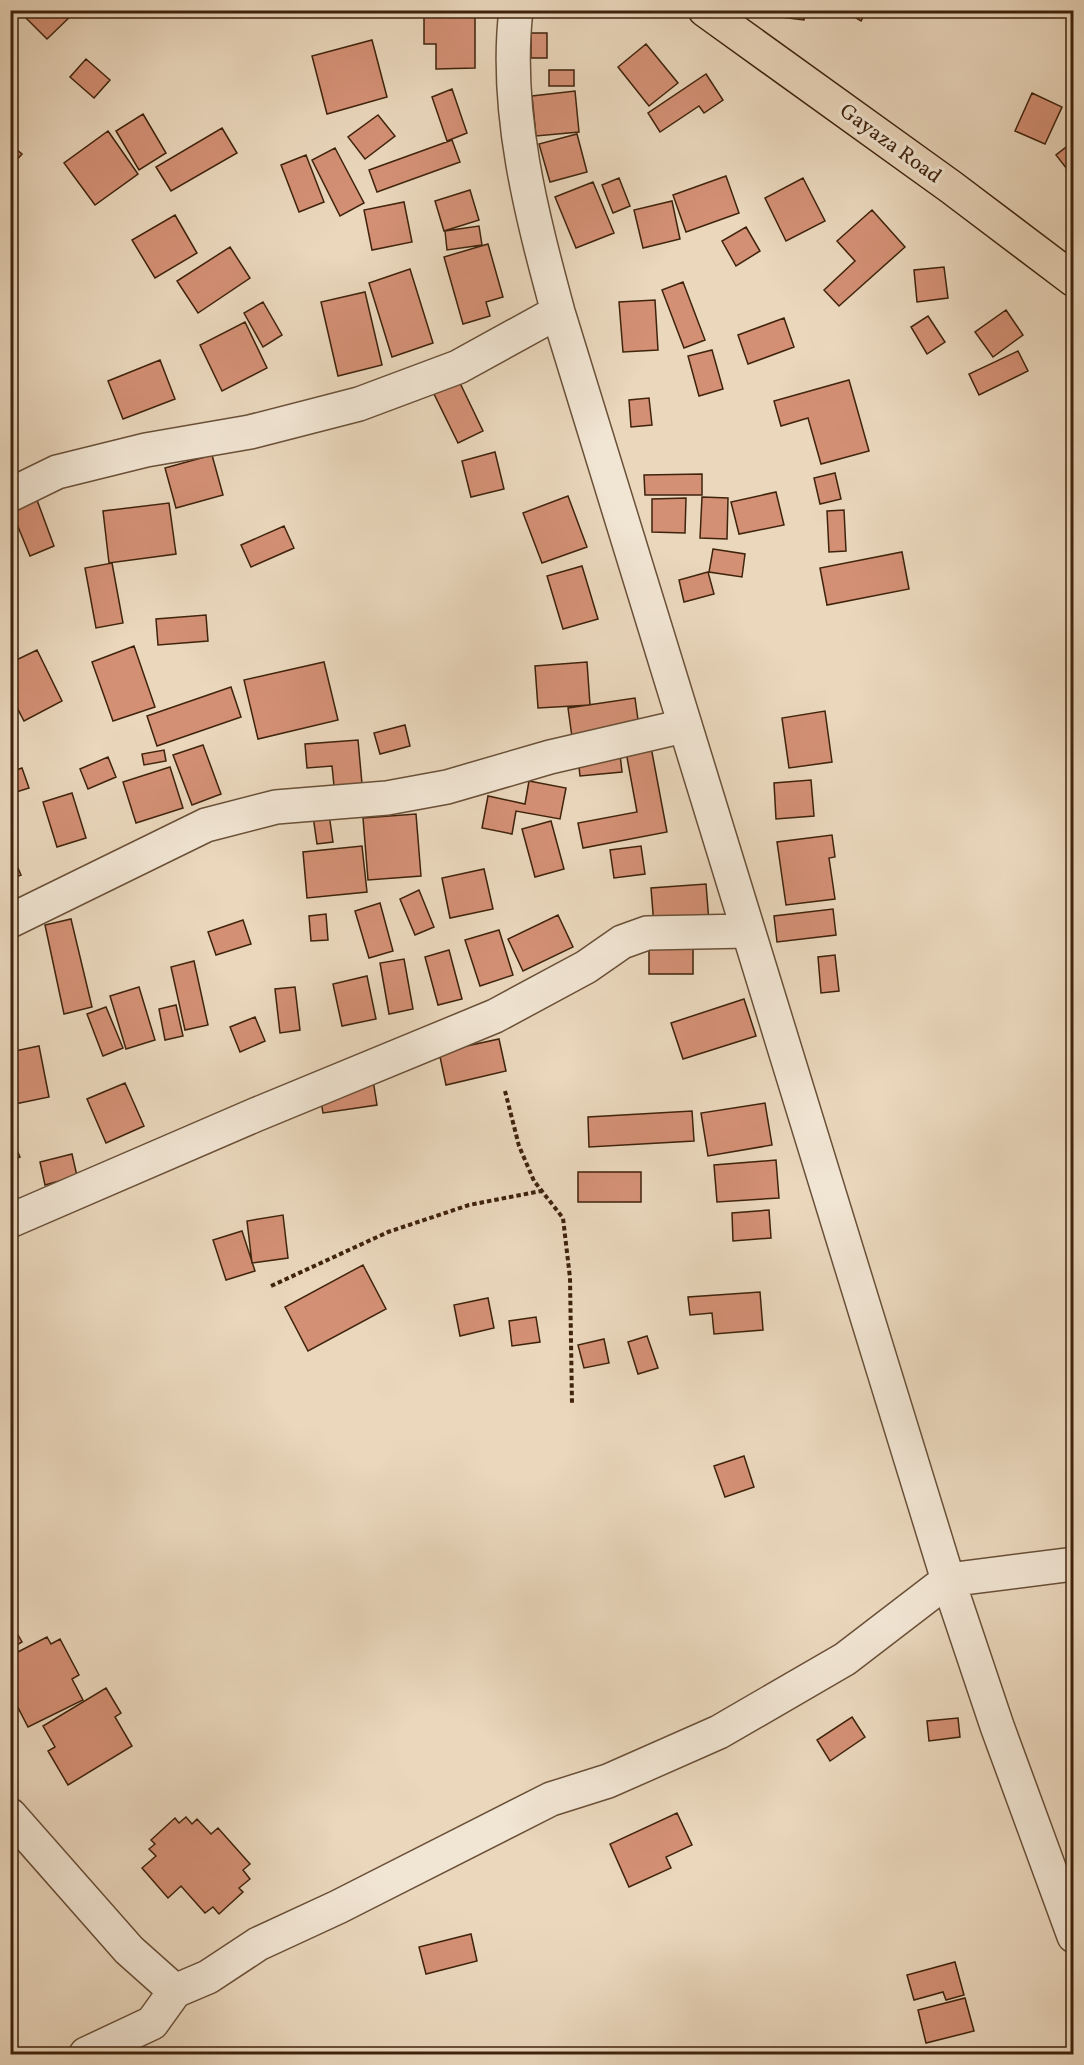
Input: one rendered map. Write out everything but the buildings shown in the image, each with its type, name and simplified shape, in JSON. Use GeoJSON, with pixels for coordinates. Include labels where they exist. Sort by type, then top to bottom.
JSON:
{"type":"FeatureCollection","features":[{"type":"Feature","properties":{"kind":"main road","name":"Gayaza Road"},"geometry":{"type":"LineString","coordinates":[[705,10],[1074,280]]}},
{"type":"Feature","properties":{"kind":"street"},"geometry":{"type":"LineString","coordinates":[[516,10],[514,60],[519,148],[535,228],[558,312],[948,1580],[997,1726],[1070,1915]]}},
{"type":"Feature","properties":{"kind":"street"},"geometry":{"type":"LineString","coordinates":[[10,495],[57,472],[146,450],[250,432],[359,404],[458,367],[558,312]]}},
{"type":"Feature","properties":{"kind":"street"},"geometry":{"type":"LineString","coordinates":[[10,921],[206,825],[276,807],[387,798],[447,787],[550,757],[684,726]]}},
{"type":"Feature","properties":{"kind":"street"},"geometry":{"type":"LineString","coordinates":[[12,1220],[245,1119],[495,1016],[586,967],[622,942],[647,933],[747,931]]}},
{"type":"Feature","properties":{"kind":"street"},"geometry":{"type":"LineString","coordinates":[[86,2055],[152,2023],[176,1991],[208,1977],[258,1944],[338,1907],[550,1799],[608,1781],[719,1732],[845,1659],[948,1580],[1074,1564]]}},
{"type":"Feature","properties":{"kind":"street"},"geometry":{"type":"LineString","coordinates":[[10,1815],[129,1950],[176,1991]]}},
{"type":"Feature","properties":{"kind":"path"},"geometry":{"type":"LineString","coordinates":[[505,1090],[519,1146],[534,1181],[563,1218],[570,1278],[572,1403]]}},
{"type":"Feature","properties":{"kind":"path"},"geometry":{"type":"LineString","coordinates":[[271,1286],[388,1232],[469,1205],[542,1191]]}}]}
